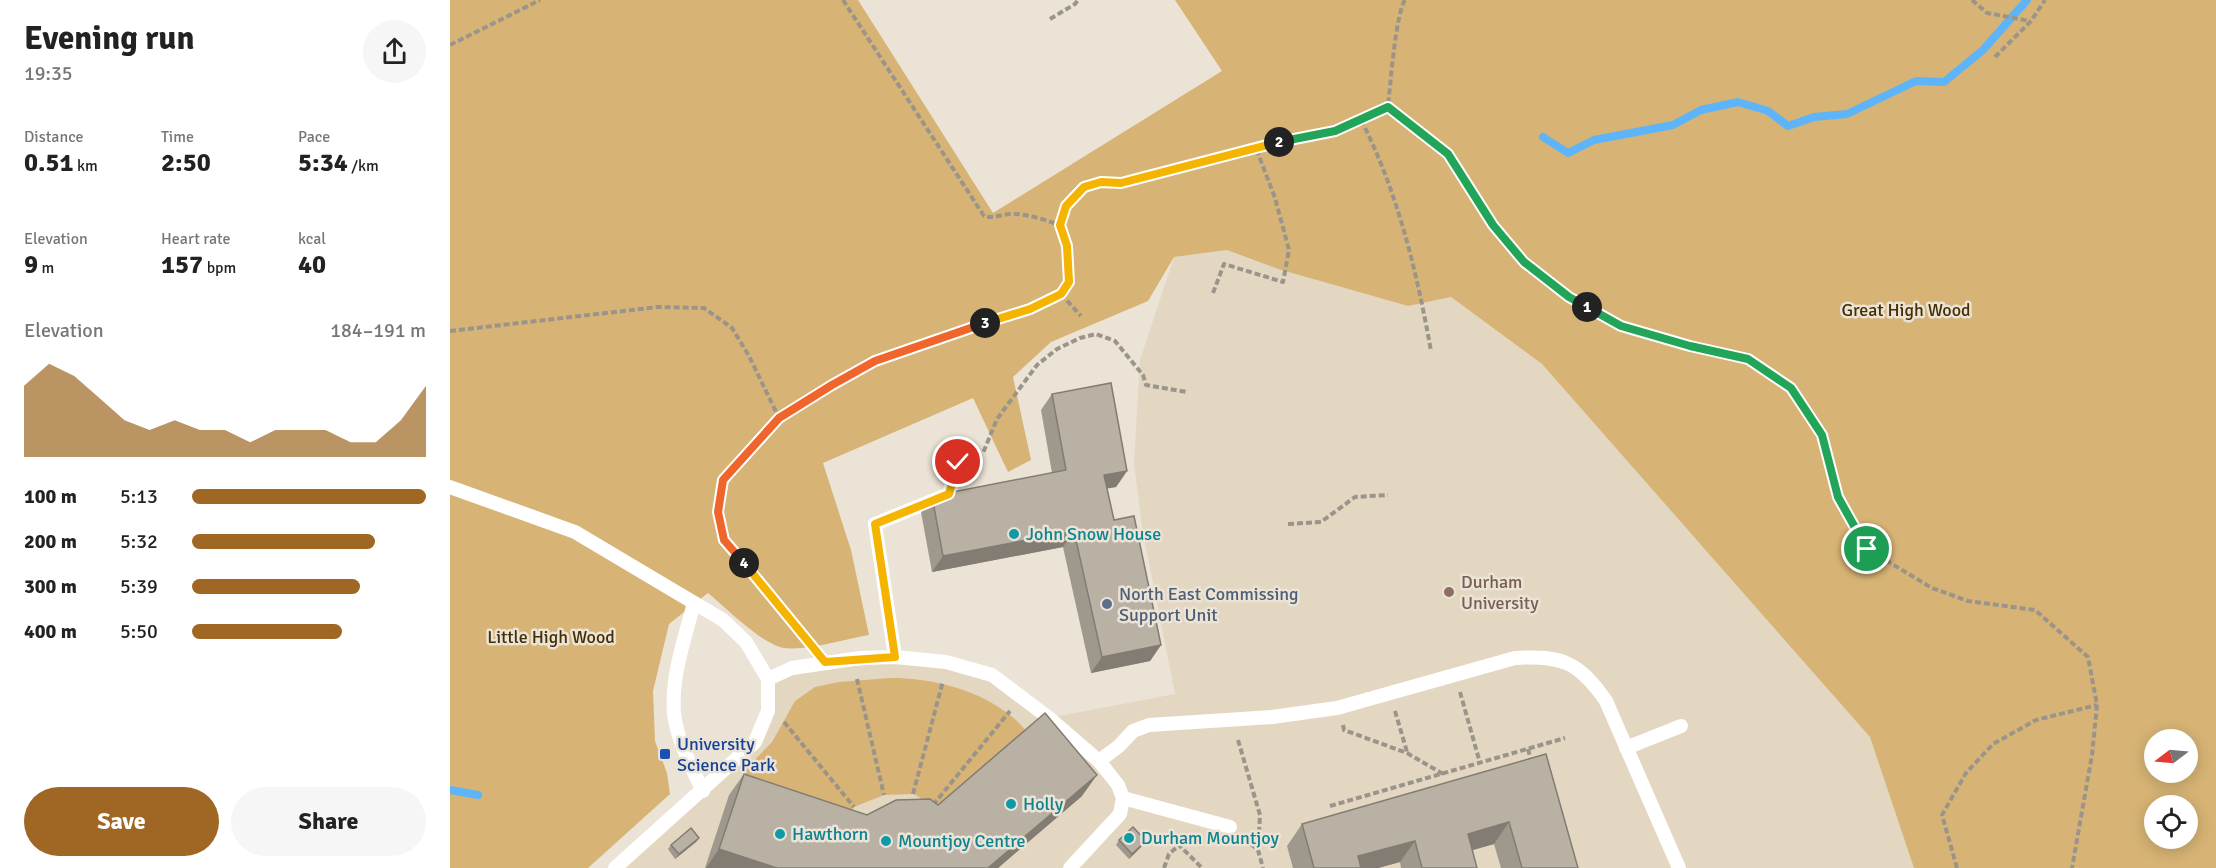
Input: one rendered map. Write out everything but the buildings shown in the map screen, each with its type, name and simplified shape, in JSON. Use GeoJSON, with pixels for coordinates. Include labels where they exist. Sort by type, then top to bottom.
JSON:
{"type":"FeatureCollection","features":[{"type":"Feature","properties":{"kind":"lane"},"geometry":{"type":"LineString","coordinates":[[895,657],[875,524],[949,494],[958,462]]}},
{"type":"Feature","properties":{"kind":"lane"},"geometry":{"type":"LineString","coordinates":[[450,487],[575,532],[723,620],[746,642],[768,679],[768,711],[755,742],[615,868]]}},
{"type":"Feature","properties":{"kind":"lane"},"geometry":{"type":"LineString","coordinates":[[694,603],[676,674],[674,714],[687,757],[703,791]]}},
{"type":"Feature","properties":{"kind":"lane"},"geometry":{"type":"LineString","coordinates":[[768,679],[792,668],[825,662],[895,657],[946,662],[992,675],[1019,694],[1099,761],[1118,785],[1123,798],[1120,814],[1070,868]]}},
{"type":"Feature","properties":{"kind":"lane"},"geometry":{"type":"LineString","coordinates":[[1099,761],[1119,746],[1132,731],[1149,725],[1272,717],[1338,708],[1515,658],[1540,657],[1565,661],[1591,679],[1606,701],[1679,868]]}},
{"type":"Feature","properties":{"kind":"lane"},"geometry":{"type":"LineString","coordinates":[[1626,748],[1681,726]]}},
{"type":"Feature","properties":{"kind":"lane"},"geometry":{"type":"LineString","coordinates":[[1123,798],[1230,827]]}},
{"type":"Feature","properties":{"kind":"path"},"geometry":{"type":"LineString","coordinates":[[450,45],[540,0]]}},
{"type":"Feature","properties":{"kind":"path"},"geometry":{"type":"LineString","coordinates":[[843,0],[984,216],[992,218],[1013,214],[1040,218],[1060,225]]}},
{"type":"Feature","properties":{"kind":"path"},"geometry":{"type":"LineString","coordinates":[[1050,18],[1078,0]]}},
{"type":"Feature","properties":{"kind":"path"},"geometry":{"type":"LineString","coordinates":[[1388,107],[1404,0]]}},
{"type":"Feature","properties":{"kind":"path"},"geometry":{"type":"LineString","coordinates":[[1972,0],[1987,13],[2031,21]]}},
{"type":"Feature","properties":{"kind":"path"},"geometry":{"type":"LineString","coordinates":[[1995,57],[2031,21],[2045,0]]}},
{"type":"Feature","properties":{"kind":"path"},"geometry":{"type":"LineString","coordinates":[[825,662],[724,540],[718,512],[723,480],[779,418],[875,361],[1030,309],[1061,294],[1069,282],[1067,246],[1060,225],[1066,206],[1084,187],[1101,182],[1121,183],[1304,136],[1335,131],[1388,107]]}},
{"type":"Feature","properties":{"kind":"path"},"geometry":{"type":"LineString","coordinates":[[1388,107],[1448,154],[1493,225],[1524,262],[1569,297],[1621,326],[1690,346],[1748,359],[1791,388],[1822,435],[1838,497],[1867,549],[1932,588],[1968,601],[2035,610],[2088,657],[2097,705],[2092,755],[2072,868]]}},
{"type":"Feature","properties":{"kind":"path"},"geometry":{"type":"LineString","coordinates":[[1361,120],[1376,149],[1390,187],[1420,292],[1431,351]]}},
{"type":"Feature","properties":{"kind":"path"},"geometry":{"type":"LineString","coordinates":[[1213,293],[1224,264],[1283,282],[1289,250],[1275,198],[1256,148]]}},
{"type":"Feature","properties":{"kind":"path"},"geometry":{"type":"LineString","coordinates":[[1061,294],[1082,316]]}},
{"type":"Feature","properties":{"kind":"path"},"geometry":{"type":"LineString","coordinates":[[450,331],[658,308],[704,308],[732,328],[749,356],[779,418]]}},
{"type":"Feature","properties":{"kind":"path"},"geometry":{"type":"LineString","coordinates":[[958,462],[983,453],[997,419],[1037,365],[1057,349],[1080,338],[1096,334],[1115,342],[1143,375],[1146,384],[1187,392]]}},
{"type":"Feature","properties":{"kind":"path"},"geometry":{"type":"LineString","coordinates":[[1288,524],[1322,522],[1355,497],[1388,495]]}},
{"type":"Feature","properties":{"kind":"path"},"geometry":{"type":"LineString","coordinates":[[852,659],[884,795]]}},
{"type":"Feature","properties":{"kind":"path"},"geometry":{"type":"LineString","coordinates":[[914,794],[946,662]]}},
{"type":"Feature","properties":{"kind":"path"},"geometry":{"type":"LineString","coordinates":[[1458,688],[1480,763]]}},
{"type":"Feature","properties":{"kind":"path"},"geometry":{"type":"LineString","coordinates":[[933,806],[1008,713],[1019,694]]}},
{"type":"Feature","properties":{"kind":"path"},"geometry":{"type":"LineString","coordinates":[[1957,868],[1942,814],[1966,773],[1993,744],[2036,720],[2097,705]]}},
{"type":"Feature","properties":{"kind":"path"},"geometry":{"type":"LineString","coordinates":[[1394,707],[1407,753]]}},
{"type":"Feature","properties":{"kind":"path"},"geometry":{"type":"LineString","coordinates":[[1338,708],[1344,729],[1407,753],[1443,774]]}},
{"type":"Feature","properties":{"kind":"path"},"geometry":{"type":"LineString","coordinates":[[768,711],[784,722],[854,807]]}},
{"type":"Feature","properties":{"kind":"path"},"geometry":{"type":"LineString","coordinates":[[1232,719],[1260,815],[1258,850],[1263,868]]}},
{"type":"Feature","properties":{"kind":"path"},"geometry":{"type":"LineString","coordinates":[[1330,806],[1565,738]]}},
{"type":"Feature","properties":{"kind":"path"},"geometry":{"type":"LineString","coordinates":[[1528,749],[1534,771]]}},
{"type":"Feature","properties":{"kind":"path"},"geometry":{"type":"LineString","coordinates":[[1177,812],[1179,844],[1202,868]]}},
{"type":"Feature","properties":{"kind":"path"},"geometry":{"type":"LineString","coordinates":[[1230,827],[1258,850]]}},
{"type":"Feature","properties":{"kind":"path"},"geometry":{"type":"LineString","coordinates":[[1164,868],[1169,854],[1179,844]]}},
{"type":"Feature","properties":{"kind":"shaded area","name":"Durham University"},"geometry":{"type":"Polygon","coordinates":[[[1227,250],[1278,269],[1408,306],[1451,297],[1542,364],[1871,737],[1914,868],[615,868],[755,743],[768,679],[895,657],[992,675],[1049,718],[1175,694],[1142,527],[1134,463],[1140,360],[1174,257],[1227,250]]]}},
{"type":"Feature","properties":{"kind":"green space"},"geometry":{"type":"Polygon","coordinates":[[[450,0],[858,0],[993,213],[1222,71],[1175,0],[2216,0],[2216,868],[1914,868],[1870,737],[1542,364],[1451,297],[1408,306],[1278,269],[1227,250],[1174,257],[1148,301],[1051,342],[1013,377],[1031,460],[1008,472],[973,398],[823,463],[851,550],[869,635],[814,646],[784,648],[755,633],[708,593],[669,624],[653,691],[655,741],[667,773],[670,794],[588,868],[450,868],[450,0]]]}},
{"type":"Feature","properties":{"kind":"green space"},"geometry":{"type":"Polygon","coordinates":[[[890,678],[936,682],[980,697],[1006,712],[1030,735],[939,812],[914,794],[884,795],[854,807],[837,831],[742,773],[772,742],[795,701],[815,687],[839,682],[890,678]]]}},
{"type":"Feature","properties":{"kind":"waterway"},"geometry":{"type":"LineString","coordinates":[[1543,137],[1568,153],[1594,140],[1673,125],[1701,110],[1738,102],[1768,111],[1788,126],[1814,117],[1847,114],[1916,81],[1944,82],[1983,50],[2027,0]]}},
{"type":"Feature","properties":{"kind":"waterway"},"geometry":{"type":"LineString","coordinates":[[450,790],[478,795]]}},
{"type":"Feature","properties":{"kind":"place","name":"John Snow House"},"geometry":{"type":"Point","coordinates":[1014,534]}},
{"type":"Feature","properties":{"kind":"place","name":"Durham University"},"geometry":{"type":"Point","coordinates":[1449,592]}},
{"type":"Feature","properties":{"kind":"place","name":"North East Commissing Support Unit"},"geometry":{"type":"Point","coordinates":[1107,604]}},
{"type":"Feature","properties":{"kind":"place","name":"University Science Park"},"geometry":{"type":"Point","coordinates":[665,754]}},
{"type":"Feature","properties":{"kind":"place","name":"Holly"},"geometry":{"type":"Point","coordinates":[1011,804]}},
{"type":"Feature","properties":{"kind":"place","name":"Hawthorn"},"geometry":{"type":"Point","coordinates":[780,834]}},
{"type":"Feature","properties":{"kind":"place","name":"Durham Mountjoy"},"geometry":{"type":"Point","coordinates":[1129,838]}},
{"type":"Feature","properties":{"kind":"place","name":"Mountjoy Centre"},"geometry":{"type":"Point","coordinates":[886,841]}},
{"type":"Feature","properties":{"kind":"route"},"geometry":{"type":"LineString","coordinates":[[958,462],[949,494],[875,524],[895,657],[825,662],[724,540],[718,512],[723,480],[779,418],[875,361],[1030,309],[1061,294],[1069,282],[1069,263],[1067,246],[1060,225],[1066,206],[1084,187],[1101,182],[1121,183],[1304,136],[1335,131],[1388,107],[1448,154],[1493,225],[1524,262],[1569,297],[1621,326],[1690,346],[1748,359],[1791,388],[1822,435],[1838,497],[1867,549]]}},
{"type":"Feature","properties":{"kind":"park label","name":"Great High Wood"},"geometry":{"type":"Point","coordinates":[1906,310]}},
{"type":"Feature","properties":{"kind":"park label","name":"Little High Wood"},"geometry":{"type":"Point","coordinates":[551,637]}}]}
